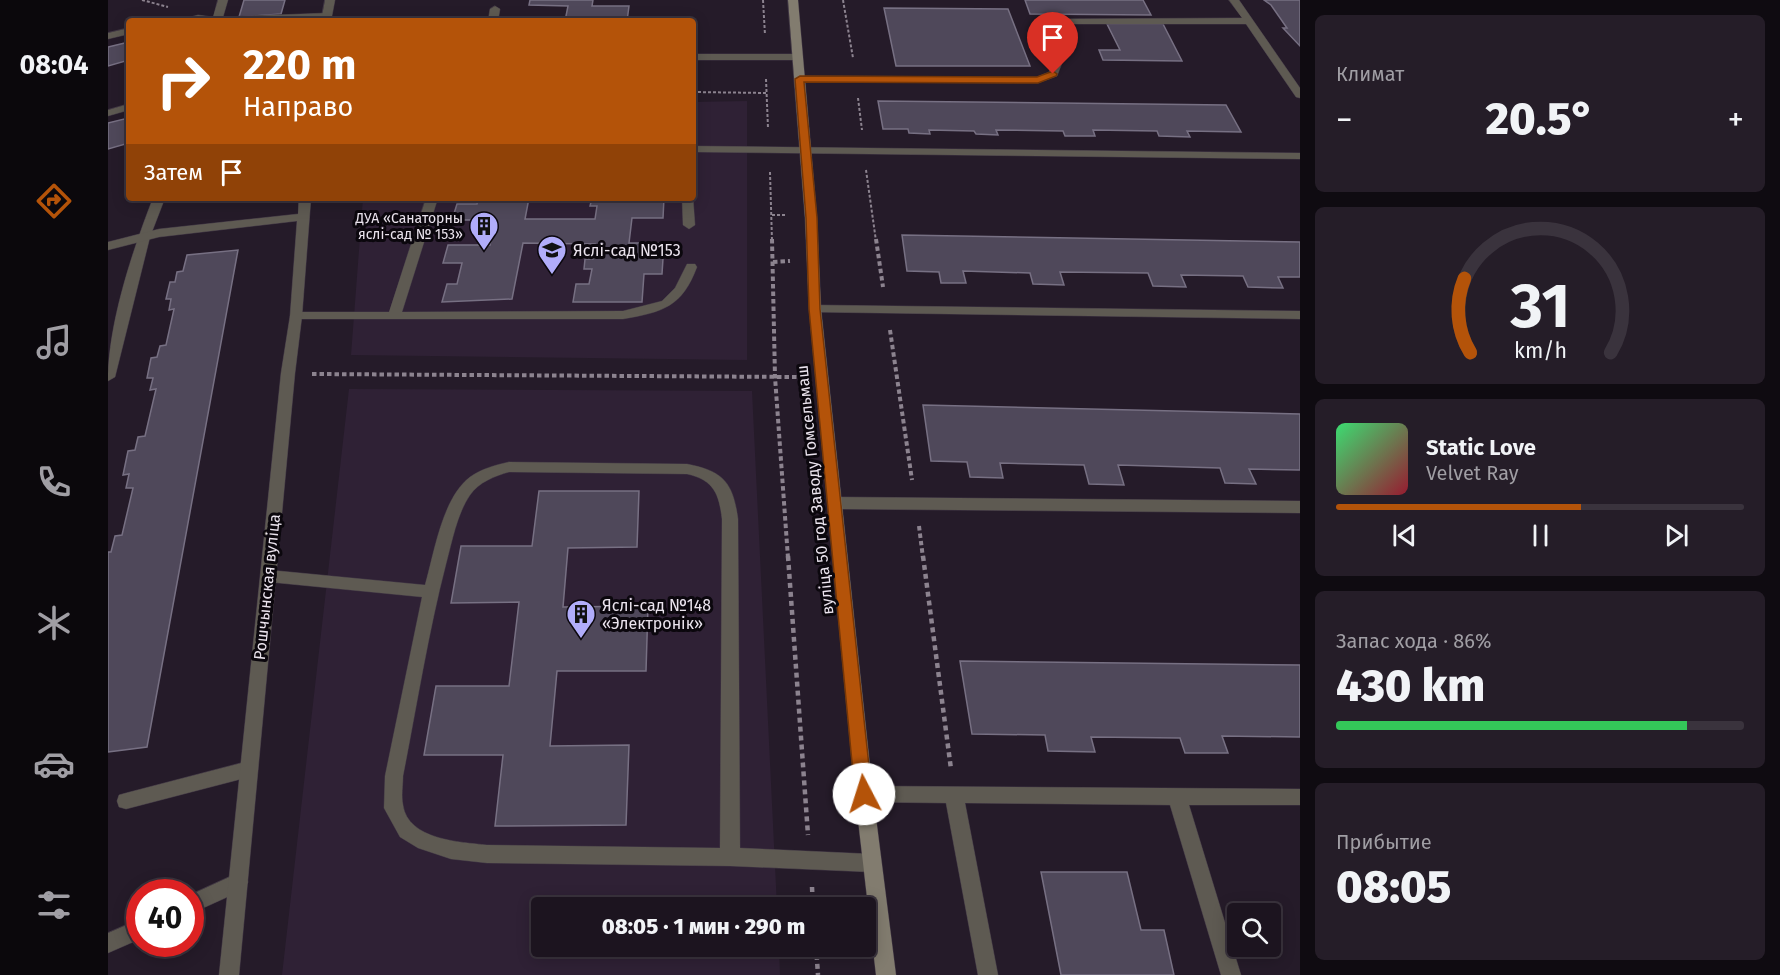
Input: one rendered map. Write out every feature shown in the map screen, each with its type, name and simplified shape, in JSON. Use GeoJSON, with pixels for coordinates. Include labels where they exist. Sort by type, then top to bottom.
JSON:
{"type":"FeatureCollection","features":[{"type":"Feature","properties":{"kind":"street"},"geometry":{"type":"LineString","coordinates":[[218,18],[223,0]]}},
{"type":"Feature","properties":{"kind":"street"},"geometry":{"type":"LineString","coordinates":[[326,18],[330,0]]}},
{"type":"Feature","properties":{"kind":"street","name":"вуліца 50 год Заводу Гомсельмаш"},"geometry":{"type":"LineString","coordinates":[[794,0],[806,152],[814,309],[836,503],[864,794],[886,975]]}},
{"type":"Feature","properties":{"kind":"street"},"geometry":{"type":"LineString","coordinates":[[1234,0],[1300,95]]}},
{"type":"Feature","properties":{"kind":"street"},"geometry":{"type":"LineString","coordinates":[[494,18],[495,9]]}},
{"type":"Feature","properties":{"kind":"street"},"geometry":{"type":"LineString","coordinates":[[800,79],[1038,80],[1053,74],[1059,58],[1046,21],[1249,21]]}},
{"type":"Feature","properties":{"kind":"street"},"geometry":{"type":"LineString","coordinates":[[108,36],[126,33]]}},
{"type":"Feature","properties":{"kind":"street"},"geometry":{"type":"LineString","coordinates":[[696,57],[798,57]]}},
{"type":"Feature","properties":{"kind":"street"},"geometry":{"type":"LineString","coordinates":[[108,112],[125,108]]}},
{"type":"Feature","properties":{"kind":"street"},"geometry":{"type":"LineString","coordinates":[[696,149],[864,153],[1300,156]]}},
{"type":"Feature","properties":{"kind":"street"},"geometry":{"type":"LineString","coordinates":[[108,377],[144,237],[158,201]]}},
{"type":"Feature","properties":{"kind":"street","name":"Рошчынская вуліца"},"geometry":{"type":"LineString","coordinates":[[229,975],[288,374],[296,316],[305,201]]}},
{"type":"Feature","properties":{"kind":"street"},"geometry":{"type":"LineString","coordinates":[[394,316],[431,201]]}},
{"type":"Feature","properties":{"kind":"street"},"geometry":{"type":"LineString","coordinates":[[688,201],[689,225]]}},
{"type":"Feature","properties":{"kind":"street"},"geometry":{"type":"LineString","coordinates":[[108,246],[144,237],[303,217]]}},
{"type":"Feature","properties":{"kind":"street"},"geometry":{"type":"LineString","coordinates":[[296,316],[623,315],[654,310],[674,300],[685,286],[691,267]]}},
{"type":"Feature","properties":{"kind":"street"},"geometry":{"type":"LineString","coordinates":[[814,309],[1300,315]]}},
{"type":"Feature","properties":{"kind":"street"},"geometry":{"type":"LineString","coordinates":[[730,857],[730,519],[728,496],[719,482],[707,472],[687,469],[509,467],[488,473],[465,490],[457,508],[431,592],[394,776],[393,808],[407,831],[425,842],[451,850],[487,854],[730,857],[872,863]]}},
{"type":"Feature","properties":{"kind":"street"},"geometry":{"type":"LineString","coordinates":[[836,503],[1300,507]]}},
{"type":"Feature","properties":{"kind":"street"},"geometry":{"type":"LineString","coordinates":[[269,576],[431,592]]}},
{"type":"Feature","properties":{"kind":"street"},"geometry":{"type":"LineString","coordinates":[[126,801],[249,769]]}},
{"type":"Feature","properties":{"kind":"street"},"geometry":{"type":"LineString","coordinates":[[864,794],[1300,797]]}},
{"type":"Feature","properties":{"kind":"street"},"geometry":{"type":"LineString","coordinates":[[954,795],[988,975]]}},
{"type":"Feature","properties":{"kind":"street"},"geometry":{"type":"LineString","coordinates":[[1177,796],[1231,975]]}},
{"type":"Feature","properties":{"kind":"street"},"geometry":{"type":"LineString","coordinates":[[204,898],[238,882]]}},
{"type":"Feature","properties":{"kind":"street"},"geometry":{"type":"LineString","coordinates":[[108,943],[126,935]]}},
{"type":"Feature","properties":{"kind":"path"},"geometry":{"type":"LineString","coordinates":[[763,0],[772,214],[775,377],[812,897]]}},
{"type":"Feature","properties":{"kind":"path"},"geometry":{"type":"LineString","coordinates":[[843,0],[916,505],[954,795]]}},
{"type":"Feature","properties":{"kind":"path"},"geometry":{"type":"LineString","coordinates":[[696,92],[766,93]]}},
{"type":"Feature","properties":{"kind":"path"},"geometry":{"type":"LineString","coordinates":[[772,214],[793,215]]}},
{"type":"Feature","properties":{"kind":"path"},"geometry":{"type":"LineString","coordinates":[[772,262],[796,261]]}},
{"type":"Feature","properties":{"kind":"path"},"geometry":{"type":"LineString","coordinates":[[288,374],[822,377]]}},
{"type":"Feature","properties":{"kind":"path"},"geometry":{"type":"LineString","coordinates":[[817,957],[818,975]]}},
{"type":"Feature","properties":{"kind":"shaded area","name":"Яслі-сад №153"},"geometry":{"type":"Polygon","coordinates":[[[747,101],[747,360],[351,355],[363,201],[696,201],[696,102],[747,101]]]}},
{"type":"Feature","properties":{"kind":"shaded area"},"geometry":{"type":"Polygon","coordinates":[[[349,389],[752,391],[777,897],[531,897],[531,957],[779,957],[780,975],[282,975],[349,389]]]}},
{"type":"Feature","properties":{"kind":"building"},"geometry":{"type":"Polygon","coordinates":[[[244,0],[285,0],[281,14],[239,17],[244,0]]]}},
{"type":"Feature","properties":{"kind":"building"},"geometry":{"type":"Polygon","coordinates":[[[530,0],[593,0],[592,6],[629,6],[627,18],[566,18],[568,6],[529,5],[530,0]]]}},
{"type":"Feature","properties":{"kind":"building"},"geometry":{"type":"Polygon","coordinates":[[[1025,0],[1143,0],[1151,15],[1030,14],[1025,0]]]}},
{"type":"Feature","properties":{"kind":"building"},"geometry":{"type":"Polygon","coordinates":[[[1264,0],[1300,0],[1300,46],[1283,28],[1287,28],[1271,5],[1264,0]]]}},
{"type":"Feature","properties":{"kind":"building"},"geometry":{"type":"Polygon","coordinates":[[[884,8],[1008,9],[1030,66],[896,66],[884,8]]]}},
{"type":"Feature","properties":{"kind":"building"},"geometry":{"type":"Polygon","coordinates":[[[1107,24],[1163,24],[1182,61],[1103,60],[1099,50],[1120,50],[1107,24]]]}},
{"type":"Feature","properties":{"kind":"building"},"geometry":{"type":"Polygon","coordinates":[[[126,43],[126,61],[108,66],[108,47],[126,43]]]}},
{"type":"Feature","properties":{"kind":"building"},"geometry":{"type":"Polygon","coordinates":[[[878,101],[1226,105],[1241,132],[1187,131],[1190,137],[1159,136],[1157,131],[1093,130],[1095,136],[1065,136],[1063,131],[996,130],[998,135],[976,134],[974,131],[929,130],[930,134],[909,133],[908,129],[883,129],[878,101]]]}},
{"type":"Feature","properties":{"kind":"building"},"geometry":{"type":"Polygon","coordinates":[[[124,119],[126,144],[108,149],[108,123],[124,119]]]}},
{"type":"Feature","properties":{"kind":"building","name":"ДУА «Санаторны яслі-сад № 153»"},"geometry":{"type":"Polygon","coordinates":[[[478,201],[528,201],[525,219],[595,219],[597,206],[590,206],[591,201],[664,201],[663,218],[632,218],[629,243],[664,243],[662,274],[644,274],[642,302],[573,302],[576,284],[589,284],[592,269],[584,269],[585,259],[593,259],[595,244],[523,243],[512,299],[442,302],[447,284],[457,284],[462,263],[443,263],[448,245],[490,245],[495,220],[452,220],[457,204],[477,204],[478,201]]]}},
{"type":"Feature","properties":{"kind":"building"},"geometry":{"type":"Polygon","coordinates":[[[902,235],[1300,242],[1300,277],[1278,277],[1283,288],[1248,287],[1243,276],[1181,275],[1186,287],[1153,286],[1148,273],[1060,272],[1064,285],[1033,284],[1030,273],[963,271],[966,283],[941,283],[939,272],[907,271],[902,235]]]}},
{"type":"Feature","properties":{"kind":"building"},"geometry":{"type":"Polygon","coordinates":[[[238,250],[147,747],[108,752],[108,552],[111,552],[115,536],[122,535],[133,488],[126,488],[129,474],[123,475],[128,451],[135,450],[138,437],[145,436],[156,389],[150,390],[153,378],[147,378],[151,358],[157,357],[160,346],[166,345],[174,309],[169,310],[171,299],[166,299],[170,282],[175,282],[177,272],[183,271],[187,255],[238,250]]]}},
{"type":"Feature","properties":{"kind":"building"},"geometry":{"type":"Polygon","coordinates":[[[923,405],[1300,414],[1300,470],[1249,469],[1256,484],[1225,483],[1220,468],[1118,465],[1124,485],[1089,484],[1084,465],[1000,463],[1003,478],[970,477],[967,462],[931,461],[923,405]]]}},
{"type":"Feature","properties":{"kind":"building","name":"Яслі-сад №148 «Электронік»"},"geometry":{"type":"Polygon","coordinates":[[[539,491],[639,491],[637,547],[568,548],[563,607],[648,606],[646,671],[557,671],[550,746],[629,745],[626,825],[495,826],[503,755],[424,755],[436,686],[509,686],[519,602],[451,603],[461,546],[532,546],[539,491]]]}},
{"type":"Feature","properties":{"kind":"building"},"geometry":{"type":"Polygon","coordinates":[[[960,661],[1300,665],[1300,737],[1222,736],[1228,753],[1185,753],[1180,738],[1091,737],[1095,752],[1048,751],[1045,735],[972,734],[960,661]]]}},
{"type":"Feature","properties":{"kind":"building"},"geometry":{"type":"Polygon","coordinates":[[[1041,872],[1127,872],[1141,930],[1164,930],[1174,975],[1061,975],[1041,872]]]}},
{"type":"Feature","properties":{"kind":"place","name":"ДУА «Санаторны яслі-сад № 153»"},"geometry":{"type":"Point","coordinates":[484,252]}},
{"type":"Feature","properties":{"kind":"place","name":"Яслі-сад №153"},"geometry":{"type":"Point","coordinates":[552,276]}},
{"type":"Feature","properties":{"kind":"place","name":"Яслі-сад №148 «Электронік»"},"geometry":{"type":"Point","coordinates":[581,640]}},
{"type":"Feature","properties":{"kind":"route"},"geometry":{"type":"LineString","coordinates":[[864,794],[836,503],[814,309],[811,218],[800,79],[1038,80],[1053,74]]}}]}
